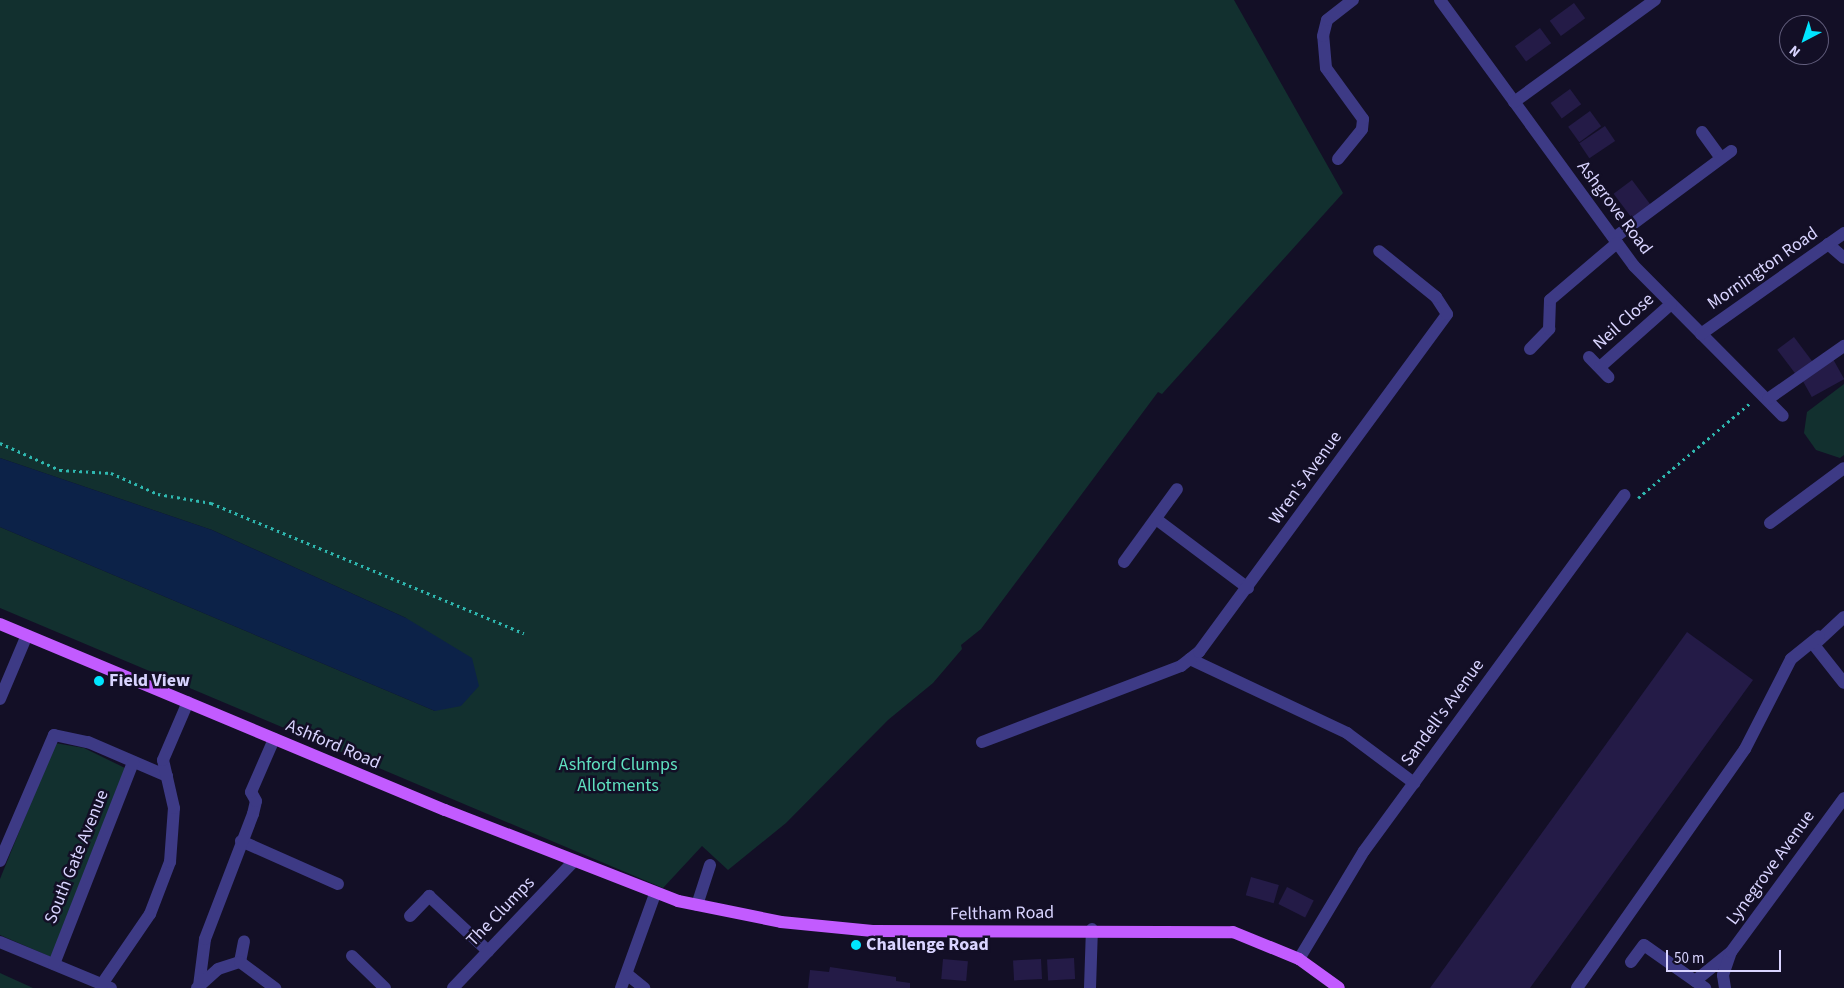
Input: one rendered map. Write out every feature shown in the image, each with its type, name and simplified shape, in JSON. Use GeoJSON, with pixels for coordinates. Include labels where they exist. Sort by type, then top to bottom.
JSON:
{"type":"FeatureCollection","features":[{"type":"Feature","properties":{"kind":"main road","name":"Ashford Road"},"geometry":{"type":"LineString","coordinates":[[0,624],[274,739],[655,894]]}},
{"type":"Feature","properties":{"kind":"main road","name":"Feltham Road"},"geometry":{"type":"LineString","coordinates":[[655,894],[697,905],[781,922],[873,931],[1092,929],[1233,932],[1298,959],[1339,988]]}},
{"type":"Feature","properties":{"kind":"street"},"geometry":{"type":"LineString","coordinates":[[1338,159],[1362,129],[1363,119],[1326,68],[1323,36],[1327,20],[1353,0]]}},
{"type":"Feature","properties":{"kind":"street","name":"Ashgrove Road"},"geometry":{"type":"LineString","coordinates":[[1440,0],[1616,240],[1671,304],[1783,416]]}},
{"type":"Feature","properties":{"kind":"street"},"geometry":{"type":"LineString","coordinates":[[1514,102],[1654,0]]}},
{"type":"Feature","properties":{"kind":"street"},"geometry":{"type":"LineString","coordinates":[[1530,349],[1549,329],[1550,300],[1616,240],[1726,154],[1702,132]]}},
{"type":"Feature","properties":{"kind":"street","name":"Mornington Road"},"geometry":{"type":"LineString","coordinates":[[1701,334],[1844,232]]}},
{"type":"Feature","properties":{"kind":"street"},"geometry":{"type":"LineString","coordinates":[[1828,244],[1844,258]]}},
{"type":"Feature","properties":{"kind":"street","name":"Wren's Avenue"},"geometry":{"type":"LineString","coordinates":[[982,742],[1190,659],[1248,588],[1447,314],[1436,297],[1379,251]]}},
{"type":"Feature","properties":{"kind":"street","name":"Neil Close"},"geometry":{"type":"LineString","coordinates":[[1589,357],[1604,372],[1671,304]]}},
{"type":"Feature","properties":{"kind":"street"},"geometry":{"type":"LineString","coordinates":[[1764,396],[1844,346]]}},
{"type":"Feature","properties":{"kind":"street"},"geometry":{"type":"LineString","coordinates":[[1770,522],[1844,468]]}},
{"type":"Feature","properties":{"kind":"street"},"geometry":{"type":"LineString","coordinates":[[1124,562],[1177,489]]}},
{"type":"Feature","properties":{"kind":"street","name":"Sandell's Avenue"},"geometry":{"type":"LineString","coordinates":[[1298,959],[1364,851],[1625,495]]}},
{"type":"Feature","properties":{"kind":"street"},"geometry":{"type":"LineString","coordinates":[[1156,519],[1248,588]]}},
{"type":"Feature","properties":{"kind":"street"},"geometry":{"type":"LineString","coordinates":[[1577,988],[1744,750],[1791,659],[1844,617]]}},
{"type":"Feature","properties":{"kind":"street"},"geometry":{"type":"LineString","coordinates":[[0,699],[27,635]]}},
{"type":"Feature","properties":{"kind":"street"},"geometry":{"type":"LineString","coordinates":[[1819,636],[1814,645],[1819,656],[1844,683]]}},
{"type":"Feature","properties":{"kind":"street"},"geometry":{"type":"LineString","coordinates":[[1190,659],[1347,733],[1414,783]]}},
{"type":"Feature","properties":{"kind":"street"},"geometry":{"type":"LineString","coordinates":[[0,942],[106,986],[150,914],[170,862],[174,808],[163,760],[188,702]]}},
{"type":"Feature","properties":{"kind":"street"},"geometry":{"type":"LineString","coordinates":[[0,861],[54,735],[88,742],[167,776]]}},
{"type":"Feature","properties":{"kind":"street"},"geometry":{"type":"LineString","coordinates":[[198,987],[205,939],[256,801],[251,792],[274,739]]}},
{"type":"Feature","properties":{"kind":"street","name":"South Gate Avenue"},"geometry":{"type":"LineString","coordinates":[[54,964],[133,762]]}},
{"type":"Feature","properties":{"kind":"street","name":"Lynegrove Avenue"},"geometry":{"type":"LineString","coordinates":[[1725,988],[1723,974],[1731,952],[1844,798]]}},
{"type":"Feature","properties":{"kind":"street"},"geometry":{"type":"LineString","coordinates":[[241,841],[338,884]]}},
{"type":"Feature","properties":{"kind":"street","name":"The Clumps"},"geometry":{"type":"LineString","coordinates":[[453,988],[574,861]]}},
{"type":"Feature","properties":{"kind":"street"},"geometry":{"type":"LineString","coordinates":[[697,905],[710,865]]}},
{"type":"Feature","properties":{"kind":"street"},"geometry":{"type":"LineString","coordinates":[[621,988],[628,975],[655,894]]}},
{"type":"Feature","properties":{"kind":"street"},"geometry":{"type":"LineString","coordinates":[[410,916],[429,896],[488,951]]}},
{"type":"Feature","properties":{"kind":"street"},"geometry":{"type":"LineString","coordinates":[[1090,988],[1092,929]]}},
{"type":"Feature","properties":{"kind":"street"},"geometry":{"type":"LineString","coordinates":[[240,962],[244,941]]}},
{"type":"Feature","properties":{"kind":"street"},"geometry":{"type":"LineString","coordinates":[[1631,962],[1644,945],[1700,985],[1731,952]]}},
{"type":"Feature","properties":{"kind":"street"},"geometry":{"type":"LineString","coordinates":[[352,956],[385,988]]}},
{"type":"Feature","properties":{"kind":"street"},"geometry":{"type":"LineString","coordinates":[[198,987],[218,969],[240,962]]}},
{"type":"Feature","properties":{"kind":"street"},"geometry":{"type":"LineString","coordinates":[[240,962],[274,988]]}},
{"type":"Feature","properties":{"kind":"street"},"geometry":{"type":"LineString","coordinates":[[628,975],[644,988]]}},
{"type":"Feature","properties":{"kind":"path"},"geometry":{"type":"LineString","coordinates":[[1625,495],[1637,499],[1764,396]]}},
{"type":"Feature","properties":{"kind":"path"},"geometry":{"type":"LineString","coordinates":[[0,443],[60,470],[111,473],[158,494],[211,503],[524,633]]}},
{"type":"Feature","properties":{"kind":"green space","name":"Ashford Clumps Allotments"},"geometry":{"type":"Polygon","coordinates":[[[0,0],[1234,0],[1343,193],[1162,394],[1158,392],[981,629],[961,645],[962,649],[933,683],[888,720],[786,823],[728,870],[702,846],[663,888],[0,608],[0,527],[435,711],[406,618],[212,530],[0,458],[0,0]]]}},
{"type":"Feature","properties":{"kind":"green space"},"geometry":{"type":"Polygon","coordinates":[[[1844,384],[1844,455],[1840,458],[1816,450],[1804,433],[1807,412],[1844,384]]]}},
{"type":"Feature","properties":{"kind":"green space"},"geometry":{"type":"Polygon","coordinates":[[[55,743],[84,748],[125,768],[51,957],[0,935],[0,879],[55,743]]]}},
{"type":"Feature","properties":{"kind":"green space"},"geometry":{"type":"Polygon","coordinates":[[[0,973],[33,988],[0,988],[0,973]]]}},
{"type":"Feature","properties":{"kind":"water"},"geometry":{"type":"Polygon","coordinates":[[[0,458],[212,530],[406,618],[472,658],[479,686],[461,706],[435,711],[0,527],[0,458]]]}},
{"type":"Feature","properties":{"kind":"building"},"geometry":{"type":"Polygon","coordinates":[[[1574,3],[1585,18],[1561,36],[1550,21],[1574,3]]]}},
{"type":"Feature","properties":{"kind":"building"},"geometry":{"type":"Polygon","coordinates":[[[1540,28],[1551,43],[1526,62],[1515,46],[1540,28]]]}},
{"type":"Feature","properties":{"kind":"building"},"geometry":{"type":"Polygon","coordinates":[[[1570,89],[1581,104],[1562,118],[1551,103],[1570,89]]]}},
{"type":"Feature","properties":{"kind":"building"},"geometry":{"type":"Polygon","coordinates":[[[1590,111],[1601,126],[1579,142],[1568,127],[1590,111]]]}},
{"type":"Feature","properties":{"kind":"building"},"geometry":{"type":"Polygon","coordinates":[[[1605,126],[1615,141],[1589,158],[1579,143],[1605,126]]]}},
{"type":"Feature","properties":{"kind":"building"},"geometry":{"type":"Polygon","coordinates":[[[1632,180],[1652,207],[1634,221],[1614,194],[1632,180]]]}},
{"type":"Feature","properties":{"kind":"building"},"geometry":{"type":"Polygon","coordinates":[[[1794,337],[1814,364],[1798,377],[1777,350],[1794,337]]]}},
{"type":"Feature","properties":{"kind":"building"},"geometry":{"type":"Polygon","coordinates":[[[1833,359],[1844,379],[1812,397],[1801,377],[1833,359]]]}},
{"type":"Feature","properties":{"kind":"building"},"geometry":{"type":"Polygon","coordinates":[[[1687,632],[1753,680],[1530,988],[1430,988],[1687,632]]]}},
{"type":"Feature","properties":{"kind":"building"},"geometry":{"type":"Polygon","coordinates":[[[1251,877],[1279,885],[1274,903],[1246,895],[1251,877]]]}},
{"type":"Feature","properties":{"kind":"building"},"geometry":{"type":"Polygon","coordinates":[[[1287,887],[1314,901],[1305,918],[1278,904],[1287,887]]]}},
{"type":"Feature","properties":{"kind":"building"},"geometry":{"type":"Polygon","coordinates":[[[1074,958],[1075,979],[1048,980],[1047,959],[1074,958]]]}},
{"type":"Feature","properties":{"kind":"building"},"geometry":{"type":"Polygon","coordinates":[[[943,959],[968,961],[966,981],[941,979],[943,959]]]}},
{"type":"Feature","properties":{"kind":"building"},"geometry":{"type":"Polygon","coordinates":[[[1041,959],[1042,979],[1014,980],[1013,960],[1041,959]]]}},
{"type":"Feature","properties":{"kind":"building"},"geometry":{"type":"Polygon","coordinates":[[[830,967],[896,977],[896,981],[910,983],[910,988],[808,988],[810,970],[829,972],[830,967]]]}},
{"type":"Feature","properties":{"kind":"place","name":"Field View"},"geometry":{"type":"Point","coordinates":[99,681]}},
{"type":"Feature","properties":{"kind":"place","name":"Challenge Road"},"geometry":{"type":"Point","coordinates":[856,945]}}]}
